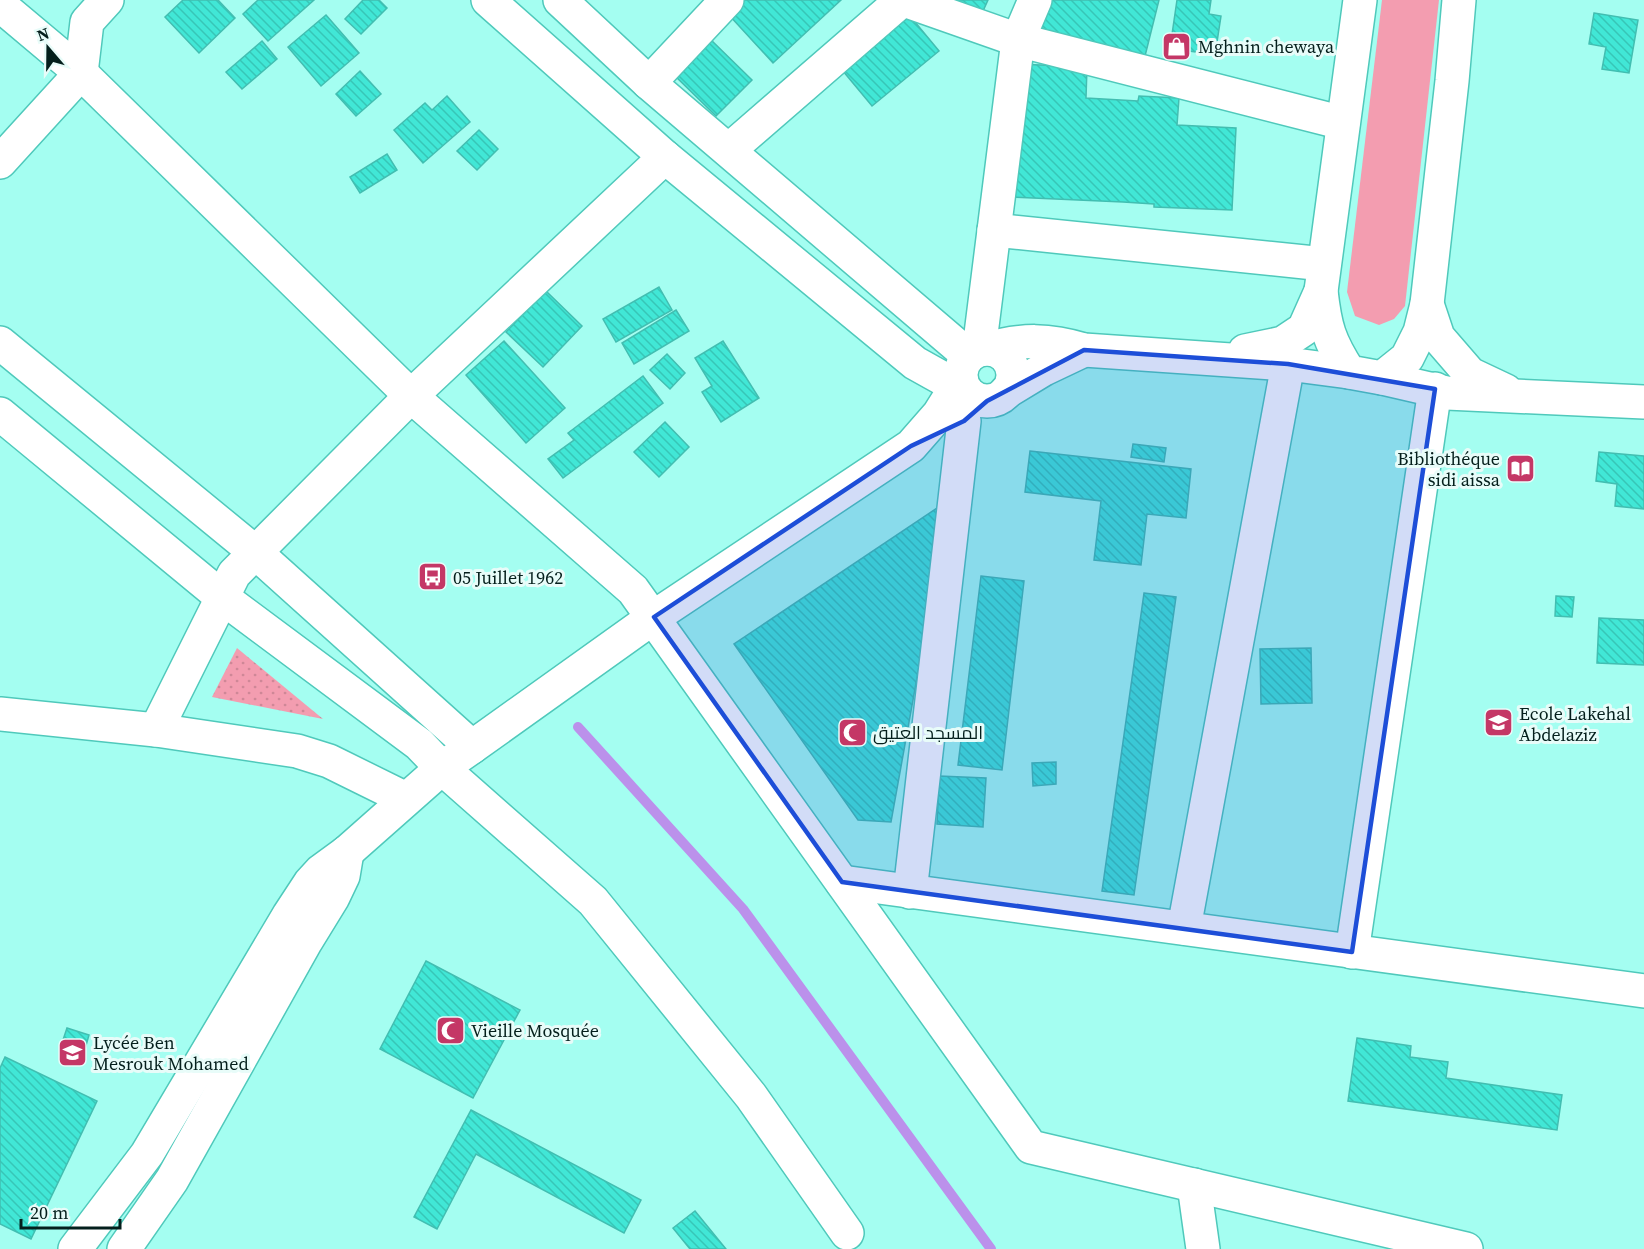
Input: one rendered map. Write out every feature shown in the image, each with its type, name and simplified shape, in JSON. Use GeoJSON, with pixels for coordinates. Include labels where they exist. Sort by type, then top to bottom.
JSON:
{"type":"FeatureCollection","features":[{"type":"Feature","properties":{"kind":"street"},"geometry":{"type":"LineString","coordinates":[[0,162],[81,73],[87,22],[107,0]]}},
{"type":"Feature","properties":{"kind":"street"},"geometry":{"type":"LineString","coordinates":[[488,0],[665,158],[915,363],[972,384],[1044,369],[1084,350]]}},
{"type":"Feature","properties":{"kind":"street"},"geometry":{"type":"LineString","coordinates":[[560,0],[649,83],[729,150],[972,384]]}},
{"type":"Feature","properties":{"kind":"street"},"geometry":{"type":"LineString","coordinates":[[649,83],[727,0]]}},
{"type":"Feature","properties":{"kind":"street"},"geometry":{"type":"LineString","coordinates":[[729,150],[903,0],[1018,40],[1344,123]]}},
{"type":"Feature","properties":{"kind":"street"},"geometry":{"type":"LineString","coordinates":[[910,892],[972,384],[1018,40],[1035,0]]}},
{"type":"Feature","properties":{"kind":"street"},"geometry":{"type":"LineString","coordinates":[[1349,372],[1333,347],[1324,320],[1323,277],[1360,0]]}},
{"type":"Feature","properties":{"kind":"street"},"geometry":{"type":"LineString","coordinates":[[1382,378],[1407,358],[1420,332],[1427,304],[1459,0]]}},
{"type":"Feature","properties":{"kind":"street"},"geometry":{"type":"LineString","coordinates":[[0,5],[81,73],[411,396],[633,590],[1031,1147],[1466,1249]]}},
{"type":"Feature","properties":{"kind":"street"},"geometry":{"type":"LineString","coordinates":[[156,730],[234,574],[411,396],[665,158]]}},
{"type":"Feature","properties":{"kind":"street"},"geometry":{"type":"LineString","coordinates":[[994,230],[1323,277]]}},
{"type":"Feature","properties":{"kind":"street"},"geometry":{"type":"LineString","coordinates":[[1194,357],[1254,350],[1283,343],[1304,329],[1323,277]]}},
{"type":"Feature","properties":{"kind":"street"},"geometry":{"type":"LineString","coordinates":[[1427,304],[1438,337],[1470,374],[1516,396]]}},
{"type":"Feature","properties":{"kind":"street"},"geometry":{"type":"LineString","coordinates":[[75,1249],[147,1154],[310,883],[327,866],[347,852],[442,768],[654,617],[911,446],[972,384],[1006,344],[1046,341],[1084,350],[1288,364],[1382,378],[1447,393],[1644,402]]}},
{"type":"Feature","properties":{"kind":"street"},"geometry":{"type":"LineString","coordinates":[[0,343],[255,552],[472,747]]}},
{"type":"Feature","properties":{"kind":"street"},"geometry":{"type":"LineString","coordinates":[[1184,928],[1288,364]]}},
{"type":"Feature","properties":{"kind":"street"},"geometry":{"type":"LineString","coordinates":[[1352,952],[1435,389]]}},
{"type":"Feature","properties":{"kind":"street"},"geometry":{"type":"LineString","coordinates":[[0,414],[223,597],[419,744],[442,768],[593,901],[751,1096],[845,1244]]}},
{"type":"Feature","properties":{"kind":"street"},"geometry":{"type":"LineString","coordinates":[[9,720],[156,730],[297,751],[329,761],[406,799]]}},
{"type":"Feature","properties":{"kind":"street"},"geometry":{"type":"LineString","coordinates":[[124,1249],[172,1180],[333,897],[343,876],[347,852]]}},
{"type":"Feature","properties":{"kind":"street"},"geometry":{"type":"LineString","coordinates":[[842,882],[1644,992]]}},
{"type":"Feature","properties":{"kind":"street"},"geometry":{"type":"LineString","coordinates":[[1194,1185],[1203,1249]]}},
{"type":"Feature","properties":{"kind":"highlighted area"},"geometry":{"type":"Polygon","coordinates":[[[1084,350],[1288,364],[1435,389],[1352,952],[842,882],[654,617],[911,446],[964,421],[987,401],[1084,350]]]}},
{"type":"Feature","properties":{"kind":"shaded area"},"geometry":{"type":"Polygon","coordinates":[[[1382,0],[1439,0],[1405,306],[1394,319],[1379,325],[1355,316],[1347,292],[1382,0]]]}},
{"type":"Feature","properties":{"kind":"shaded area"},"geometry":{"type":"Polygon","coordinates":[[[237,648],[323,719],[212,697],[237,648]]]}},
{"type":"Feature","properties":{"kind":"building"},"geometry":{"type":"Polygon","coordinates":[[[183,0],[218,0],[235,18],[199,53],[165,17],[183,0]]]}},
{"type":"Feature","properties":{"kind":"building"},"geometry":{"type":"Polygon","coordinates":[[[258,0],[314,0],[268,41],[243,14],[258,0]]]}},
{"type":"Feature","properties":{"kind":"building"},"geometry":{"type":"Polygon","coordinates":[[[363,0],[379,0],[387,8],[361,34],[345,19],[363,0]]]}},
{"type":"Feature","properties":{"kind":"building"},"geometry":{"type":"Polygon","coordinates":[[[745,0],[841,0],[773,63],[729,15],[745,0]]]}},
{"type":"Feature","properties":{"kind":"building"},"geometry":{"type":"Polygon","coordinates":[[[931,0],[988,0],[978,22],[931,0]]]}},
{"type":"Feature","properties":{"kind":"building"},"geometry":{"type":"Polygon","coordinates":[[[1049,0],[1159,0],[1145,56],[1038,31],[1049,0]]]}},
{"type":"Feature","properties":{"kind":"building"},"geometry":{"type":"Polygon","coordinates":[[[1177,0],[1211,0],[1209,14],[1221,16],[1215,55],[1170,48],[1177,0]]]}},
{"type":"Feature","properties":{"kind":"building"},"geometry":{"type":"Polygon","coordinates":[[[1594,13],[1638,20],[1629,73],[1602,69],[1606,47],[1589,44],[1594,13]]]}},
{"type":"Feature","properties":{"kind":"building"},"geometry":{"type":"Polygon","coordinates":[[[326,15],[359,53],[321,86],[288,47],[326,15]]]}},
{"type":"Feature","properties":{"kind":"building"},"geometry":{"type":"Polygon","coordinates":[[[910,16],[939,51],[872,106],[843,71],[910,16]]]}},
{"type":"Feature","properties":{"kind":"building"},"geometry":{"type":"Polygon","coordinates":[[[708,37],[752,80],[716,116],[672,73],[708,37]]]}},
{"type":"Feature","properties":{"kind":"building"},"geometry":{"type":"Polygon","coordinates":[[[262,41],[277,59],[242,89],[226,72],[262,41]]]}},
{"type":"Feature","properties":{"kind":"building"},"geometry":{"type":"Polygon","coordinates":[[[1017,64],[1087,67],[1086,98],[1138,101],[1139,96],[1179,98],[1177,125],[1236,128],[1232,210],[1010,197],[1017,64]]]}},
{"type":"Feature","properties":{"kind":"building"},"geometry":{"type":"Polygon","coordinates":[[[360,71],[381,94],[356,116],[336,94],[360,71]]]}},
{"type":"Feature","properties":{"kind":"building"},"geometry":{"type":"Polygon","coordinates":[[[447,96],[470,122],[423,163],[394,130],[425,103],[432,110],[447,96]]]}},
{"type":"Feature","properties":{"kind":"building"},"geometry":{"type":"Polygon","coordinates":[[[479,130],[498,149],[477,170],[457,151],[479,130]]]}},
{"type":"Feature","properties":{"kind":"building"},"geometry":{"type":"Polygon","coordinates":[[[387,154],[397,170],[360,193],[350,177],[387,154]]]}},
{"type":"Feature","properties":{"kind":"building"},"geometry":{"type":"Polygon","coordinates":[[[659,287],[672,310],[616,342],[603,319],[659,287]]]}},
{"type":"Feature","properties":{"kind":"building"},"geometry":{"type":"Polygon","coordinates":[[[546,291],[582,326],[543,367],[506,332],[546,291]]]}},
{"type":"Feature","properties":{"kind":"building"},"geometry":{"type":"Polygon","coordinates":[[[676,310],[689,331],[634,364],[622,343],[676,310]]]}},
{"type":"Feature","properties":{"kind":"building"},"geometry":{"type":"Polygon","coordinates":[[[504,341],[565,408],[526,443],[466,375],[504,341]]]}},
{"type":"Feature","properties":{"kind":"building"},"geometry":{"type":"Polygon","coordinates":[[[723,341],[759,398],[721,422],[702,392],[712,386],[695,358],[723,341]]]}},
{"type":"Feature","properties":{"kind":"building"},"geometry":{"type":"Polygon","coordinates":[[[667,354],[685,373],[670,389],[650,370],[667,354]]]}},
{"type":"Feature","properties":{"kind":"building"},"geometry":{"type":"Polygon","coordinates":[[[643,376],[663,403],[563,478],[548,459],[574,440],[568,433],[643,376]]]}},
{"type":"Feature","properties":{"kind":"building"},"geometry":{"type":"Polygon","coordinates":[[[665,422],[689,447],[659,477],[634,452],[665,422]]]}},
{"type":"Feature","properties":{"kind":"building"},"geometry":{"type":"Polygon","coordinates":[[[1133,444],[1166,448],[1164,462],[1131,457],[1133,444]]]}},
{"type":"Feature","properties":{"kind":"building"},"geometry":{"type":"Polygon","coordinates":[[[1030,451],[1191,469],[1186,518],[1147,514],[1141,565],[1094,560],[1101,501],[1025,492],[1030,451]]]}},
{"type":"Feature","properties":{"kind":"building"},"geometry":{"type":"Polygon","coordinates":[[[1599,452],[1644,456],[1644,509],[1615,506],[1617,484],[1596,481],[1599,452]]]}},
{"type":"Feature","properties":{"kind":"building","name":"المسجد العتيق"},"geometry":{"type":"Polygon","coordinates":[[[955,496],[942,539],[891,822],[858,820],[734,644],[955,496]]]}},
{"type":"Feature","properties":{"kind":"building"},"geometry":{"type":"Polygon","coordinates":[[[981,576],[1024,581],[1002,770],[958,765],[981,576]]]}},
{"type":"Feature","properties":{"kind":"building"},"geometry":{"type":"Polygon","coordinates":[[[1144,593],[1176,597],[1134,895],[1102,891],[1144,593]]]}},
{"type":"Feature","properties":{"kind":"building"},"geometry":{"type":"Polygon","coordinates":[[[1556,596],[1574,597],[1572,617],[1555,616],[1556,596]]]}},
{"type":"Feature","properties":{"kind":"building"},"geometry":{"type":"Polygon","coordinates":[[[1599,618],[1644,620],[1644,665],[1597,663],[1599,618]]]}},
{"type":"Feature","properties":{"kind":"building"},"geometry":{"type":"Polygon","coordinates":[[[1311,648],[1312,703],[1261,704],[1260,649],[1311,648]]]}},
{"type":"Feature","properties":{"kind":"building"},"geometry":{"type":"Polygon","coordinates":[[[1056,762],[1056,784],[1033,786],[1032,763],[1056,762]]]}},
{"type":"Feature","properties":{"kind":"building"},"geometry":{"type":"Polygon","coordinates":[[[939,776],[986,778],[983,827],[937,824],[939,776]]]}},
{"type":"Feature","properties":{"kind":"building","name":"Vieille Mosquée"},"geometry":{"type":"Polygon","coordinates":[[[426,961],[520,1010],[473,1098],[380,1049],[426,961]]]}},
{"type":"Feature","properties":{"kind":"building"},"geometry":{"type":"Polygon","coordinates":[[[67,1028],[89,1035],[83,1056],[60,1049],[67,1028]]]}},
{"type":"Feature","properties":{"kind":"building"},"geometry":{"type":"Polygon","coordinates":[[[1357,1038],[1411,1046],[1410,1057],[1448,1062],[1446,1078],[1562,1095],[1557,1130],[1348,1101],[1357,1038]]]}},
{"type":"Feature","properties":{"kind":"building"},"geometry":{"type":"Polygon","coordinates":[[[5,1057],[97,1101],[31,1239],[0,1224],[0,1068],[5,1057]]]}},
{"type":"Feature","properties":{"kind":"building"},"geometry":{"type":"Polygon","coordinates":[[[471,1110],[641,1200],[624,1233],[476,1154],[437,1229],[414,1217],[471,1110]]]}},
{"type":"Feature","properties":{"kind":"building"},"geometry":{"type":"Polygon","coordinates":[[[695,1211],[726,1249],[690,1249],[673,1228],[695,1211]]]}},
{"type":"Feature","properties":{"kind":"waterway"},"geometry":{"type":"LineString","coordinates":[[578,727],[743,909],[991,1249]]}},
{"type":"Feature","properties":{"kind":"place","name":"Mghnin chewaya"},"geometry":{"type":"Point","coordinates":[1177,46]}},
{"type":"Feature","properties":{"kind":"place","name":"Bibliothéque sidi aissa"},"geometry":{"type":"Point","coordinates":[1521,468]}},
{"type":"Feature","properties":{"kind":"place","name":"05 Juillet 1962"},"geometry":{"type":"Point","coordinates":[432,577]}},
{"type":"Feature","properties":{"kind":"place","name":"Ecole Lakehal Abdelaziz"},"geometry":{"type":"Point","coordinates":[1498,723]}},
{"type":"Feature","properties":{"kind":"place","name":"المسجد العتيق"},"geometry":{"type":"Point","coordinates":[852,732]}},
{"type":"Feature","properties":{"kind":"place","name":"Vieille Mosquée"},"geometry":{"type":"Point","coordinates":[450,1030]}},
{"type":"Feature","properties":{"kind":"place","name":"Lycée Ben Mesrouk Mohamed"},"geometry":{"type":"Point","coordinates":[72,1052]}}]}
